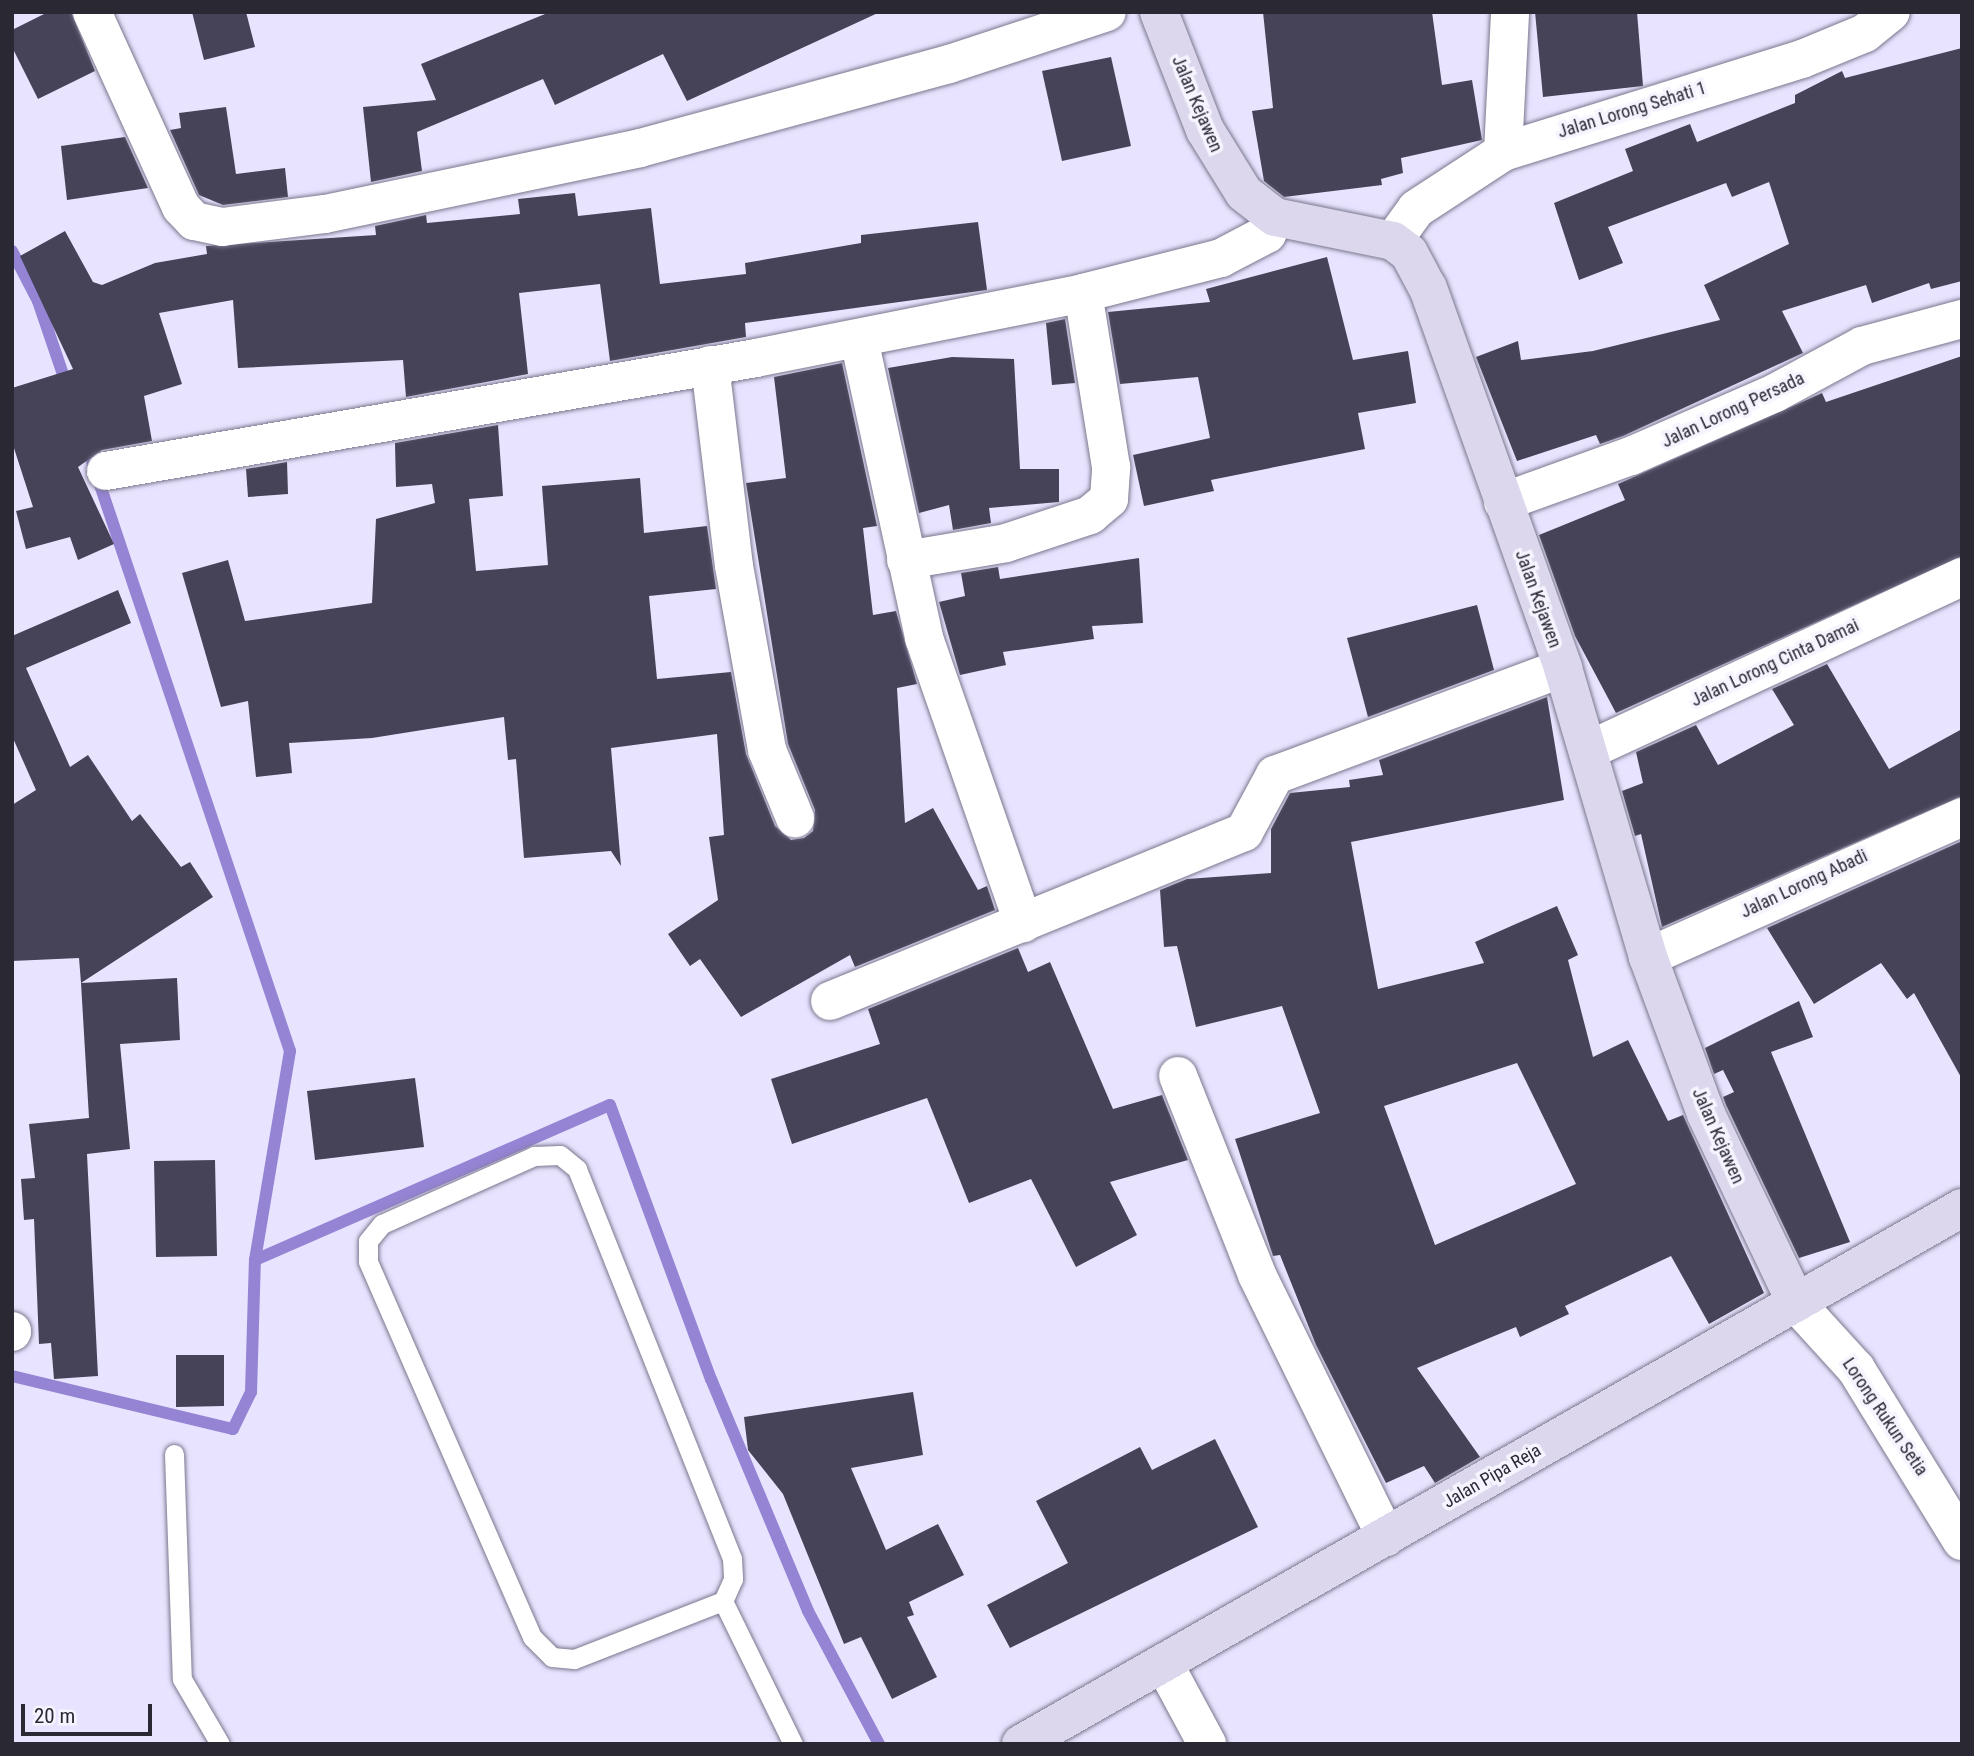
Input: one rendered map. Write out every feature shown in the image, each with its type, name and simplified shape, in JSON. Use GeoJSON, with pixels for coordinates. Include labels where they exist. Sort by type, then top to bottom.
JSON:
{"type":"FeatureCollection","features":[{"type":"Feature","properties":{"kind":"street"},"geometry":{"type":"LineString","coordinates":[[92,12],[181,207],[194,221],[222,227],[325,214],[639,148],[949,64],[1107,12]]}},
{"type":"Feature","properties":{"kind":"street","name":"Jalan Kejawen"},"geometry":{"type":"LineString","coordinates":[[1159,12],[1220,160],[1244,193],[1275,217],[1393,241],[1409,253],[1428,288],[1563,668],[1648,957],[1706,1114],[1796,1303]]}},
{"type":"Feature","properties":{"kind":"street"},"geometry":{"type":"LineString","coordinates":[[1503,152],[1510,12]]}},
{"type":"Feature","properties":{"kind":"street","name":"Jalan Lorong Sehati 1"},"geometry":{"type":"LineString","coordinates":[[1393,241],[1416,209],[1503,152],[1802,59],[1865,33],[1891,12]]}},
{"type":"Feature","properties":{"kind":"street"},"geometry":{"type":"LineString","coordinates":[[106,471],[859,339],[1083,293],[1221,258],[1267,234],[1275,217]]}},
{"type":"Feature","properties":{"kind":"street"},"geometry":{"type":"LineString","coordinates":[[906,560],[1006,543],[1090,515],[1109,499],[1111,467],[1083,293]]}},
{"type":"Feature","properties":{"kind":"street","name":"Jalan Lorong Persada"},"geometry":{"type":"LineString","coordinates":[[1503,502],[1631,456],[1774,393],[1862,346],[1962,318]]}},
{"type":"Feature","properties":{"kind":"street"},"geometry":{"type":"LineString","coordinates":[[859,339],[923,638],[1023,923]]}},
{"type":"Feature","properties":{"kind":"street"},"geometry":{"type":"LineString","coordinates":[[710,365],[734,566],[767,750],[795,818]]}},
{"type":"Feature","properties":{"kind":"street","name":"Jalan Lorong Cinta Damai"},"geometry":{"type":"LineString","coordinates":[[1589,750],[1962,577]]}},
{"type":"Feature","properties":{"kind":"street"},"geometry":{"type":"LineString","coordinates":[[830,1001],[1244,832],[1275,775],[1563,668]]}},
{"type":"Feature","properties":{"kind":"street","name":"Jalan Lorong Abadi"},"geometry":{"type":"LineString","coordinates":[[1648,957],[1962,817]]}},
{"type":"Feature","properties":{"kind":"street"},"geometry":{"type":"LineString","coordinates":[[1178,1076],[1257,1275],[1387,1537]]}},
{"type":"Feature","properties":{"kind":"street","name":"Jalan Pipa Reja"},"geometry":{"type":"LineString","coordinates":[[1021,1744],[1962,1208]]}},
{"type":"Feature","properties":{"kind":"street","name":"Lorong Rukun Setia"},"geometry":{"type":"LineString","coordinates":[[1796,1303],[1856,1369],[1962,1541]]}},
{"type":"Feature","properties":{"kind":"street"},"geometry":{"type":"LineString","coordinates":[[1164,1664],[1207,1744]]}},
{"type":"Feature","properties":{"kind":"lane"},"geometry":{"type":"LineString","coordinates":[[560,1155],[577,1169],[732,1558],[733,1580],[723,1601],[574,1659],[552,1657],[532,1637],[368,1261],[368,1241],[382,1224],[534,1157],[560,1155]]}},
{"type":"Feature","properties":{"kind":"lane"},"geometry":{"type":"LineString","coordinates":[[174,1454],[182,1679],[220,1744]]}},
{"type":"Feature","properties":{"kind":"lane"},"geometry":{"type":"LineString","coordinates":[[723,1601],[793,1744]]}},
{"type":"Feature","properties":{"kind":"building"},"geometry":{"type":"Polygon","coordinates":[[[48,12],[71,12],[95,71],[38,99],[12,47],[12,30],[48,12]]]}},
{"type":"Feature","properties":{"kind":"building"},"geometry":{"type":"Polygon","coordinates":[[[192,12],[246,12],[255,47],[204,60],[192,12]]]}},
{"type":"Feature","properties":{"kind":"building"},"geometry":{"type":"Polygon","coordinates":[[[550,12],[880,12],[687,101],[663,54],[555,105],[543,79],[417,132],[422,171],[371,182],[363,107],[436,100],[421,64],[550,12]]]}},
{"type":"Feature","properties":{"kind":"building"},"geometry":{"type":"Polygon","coordinates":[[[1263,12],[1432,12],[1442,85],[1472,80],[1482,140],[1401,158],[1403,173],[1381,179],[1382,185],[1284,197],[1264,181],[1252,111],[1273,108],[1263,12]]]}},
{"type":"Feature","properties":{"kind":"building"},"geometry":{"type":"Polygon","coordinates":[[[1535,12],[1637,12],[1643,86],[1543,97],[1535,12]]]}},
{"type":"Feature","properties":{"kind":"building"},"geometry":{"type":"Polygon","coordinates":[[[1962,48],[1962,281],[1931,289],[1929,283],[1872,303],[1866,285],[1782,311],[1803,353],[1623,436],[1600,444],[1596,435],[1517,461],[1476,357],[1518,341],[1521,360],[1593,351],[1720,320],[1704,285],[1789,244],[1769,182],[1732,197],[1726,183],[1608,227],[1623,263],[1579,280],[1554,203],[1633,171],[1625,149],[1690,124],[1697,142],[1795,103],[1795,95],[1842,71],[1845,78],[1962,48]]]}},
{"type":"Feature","properties":{"kind":"building"},"geometry":{"type":"Polygon","coordinates":[[[1111,57],[1131,146],[1062,161],[1042,71],[1111,57]]]}},
{"type":"Feature","properties":{"kind":"building"},"geometry":{"type":"Polygon","coordinates":[[[226,107],[236,174],[285,168],[288,197],[223,205],[199,195],[170,130],[181,128],[179,113],[226,107]]]}},
{"type":"Feature","properties":{"kind":"building"},"geometry":{"type":"Polygon","coordinates":[[[125,137],[148,188],[67,200],[61,146],[125,137]]]}},
{"type":"Feature","properties":{"kind":"building"},"geometry":{"type":"Polygon","coordinates":[[[575,193],[578,216],[651,208],[660,284],[746,274],[745,263],[861,243],[861,235],[978,222],[987,290],[745,323],[746,337],[610,361],[600,284],[519,293],[528,374],[406,397],[403,360],[238,368],[233,300],[159,313],[182,384],[144,396],[152,441],[102,450],[78,467],[114,544],[78,560],[70,537],[26,549],[16,511],[33,507],[12,442],[12,388],[73,369],[20,256],[65,231],[93,282],[102,285],[155,263],[207,254],[206,246],[376,235],[375,226],[426,215],[427,223],[520,214],[518,199],[575,193]]]}},
{"type":"Feature","properties":{"kind":"building"},"geometry":{"type":"Polygon","coordinates":[[[1327,257],[1353,360],[1408,351],[1416,403],[1358,413],[1365,449],[1211,480],[1214,491],[1144,506],[1133,455],[1210,438],[1198,377],[1120,384],[1108,312],[1210,302],[1206,289],[1327,257]]]}},
{"type":"Feature","properties":{"kind":"building"},"geometry":{"type":"Polygon","coordinates":[[[1065,319],[1075,383],[1052,385],[1046,323],[1065,319]]]}},
{"type":"Feature","properties":{"kind":"building"},"geometry":{"type":"Polygon","coordinates":[[[1962,356],[1962,556],[1616,713],[1575,636],[1539,535],[1625,500],[1618,484],[1822,393],[1826,402],[1962,356]]]}},
{"type":"Feature","properties":{"kind":"building"},"geometry":{"type":"Polygon","coordinates":[[[952,357],[1014,359],[1020,469],[1059,469],[1059,502],[989,508],[991,523],[953,530],[949,505],[919,513],[888,368],[952,357]]]}},
{"type":"Feature","properties":{"kind":"building"},"geometry":{"type":"Polygon","coordinates":[[[842,363],[877,526],[863,528],[873,615],[896,611],[917,684],[897,688],[905,823],[933,808],[978,890],[987,886],[995,910],[855,967],[850,955],[741,1017],[700,959],[690,966],[668,934],[718,900],[709,837],[724,835],[717,734],[611,748],[621,866],[611,851],[524,858],[516,759],[508,760],[504,717],[372,738],[289,743],[292,773],[256,777],[248,701],[221,707],[182,573],[228,560],[245,621],[372,603],[376,519],[435,503],[432,484],[396,487],[395,443],[498,425],[503,496],[469,499],[476,571],[548,565],[542,486],[640,478],[644,533],[707,526],[716,589],[649,596],[657,679],[731,672],[746,754],[775,826],[791,840],[804,838],[813,831],[815,810],[788,744],[746,483],[786,478],[774,377],[842,363]]]}},
{"type":"Feature","properties":{"kind":"building"},"geometry":{"type":"Polygon","coordinates":[[[287,462],[288,494],[248,497],[246,469],[287,462]]]}},
{"type":"Feature","properties":{"kind":"building"},"geometry":{"type":"Polygon","coordinates":[[[1139,558],[1143,623],[1092,626],[1094,639],[1003,652],[1006,665],[960,675],[939,602],[965,596],[961,573],[998,567],[1000,579],[1139,558]]]}},
{"type":"Feature","properties":{"kind":"building"},"geometry":{"type":"Polygon","coordinates":[[[118,590],[131,623],[26,668],[70,767],[88,755],[132,821],[140,814],[181,867],[190,862],[213,897],[81,983],[79,958],[12,961],[12,805],[36,790],[12,736],[12,636],[118,590]]]}},
{"type":"Feature","properties":{"kind":"building"},"geometry":{"type":"Polygon","coordinates":[[[1477,605],[1494,670],[1368,717],[1347,638],[1477,605]]]}},
{"type":"Feature","properties":{"kind":"building"},"geometry":{"type":"Polygon","coordinates":[[[1827,664],[1889,769],[1962,729],[1962,796],[1662,927],[1641,834],[1635,836],[1622,791],[1643,783],[1636,752],[1696,725],[1718,765],[1794,725],[1772,689],[1827,664]]]}},
{"type":"Feature","properties":{"kind":"building"},"geometry":{"type":"Polygon","coordinates":[[[1547,697],[1564,800],[1351,842],[1378,989],[1484,963],[1475,942],[1557,906],[1578,955],[1568,960],[1593,1057],[1628,1040],[1668,1121],[1683,1115],[1764,1293],[1709,1324],[1671,1256],[1565,1306],[1569,1314],[1520,1337],[1516,1327],[1417,1368],[1480,1457],[1435,1483],[1424,1466],[1386,1483],[1316,1345],[1280,1255],[1273,1256],[1235,1139],[1320,1113],[1282,1006],[1196,1027],[1177,946],[1164,947],[1160,890],[1187,879],[1271,873],[1271,829],[1290,793],[1350,787],[1349,780],[1383,775],[1379,760],[1547,697]],[[1517,1063],[1384,1106],[1435,1245],[1576,1184],[1517,1063]]]}},
{"type":"Feature","properties":{"kind":"building"},"geometry":{"type":"Polygon","coordinates":[[[1962,841],[1962,1079],[1914,993],[1907,999],[1881,963],[1814,1004],[1767,928],[1962,841]]]}},
{"type":"Feature","properties":{"kind":"building"},"geometry":{"type":"Polygon","coordinates":[[[1018,948],[1028,972],[1050,962],[1113,1109],[1162,1095],[1188,1160],[1110,1182],[1137,1235],[1076,1267],[1031,1179],[969,1203],[927,1098],[792,1144],[771,1079],[880,1044],[868,1009],[1018,948]]]}},
{"type":"Feature","properties":{"kind":"building"},"geometry":{"type":"Polygon","coordinates":[[[177,978],[180,1040],[120,1044],[130,1149],[87,1154],[98,1376],[54,1379],[51,1343],[39,1344],[34,1219],[24,1220],[21,1179],[35,1178],[29,1124],[89,1118],[81,983],[177,978]]]}},
{"type":"Feature","properties":{"kind":"building"},"geometry":{"type":"Polygon","coordinates":[[[1799,1001],[1813,1037],[1771,1052],[1850,1242],[1799,1258],[1726,1105],[1723,1097],[1734,1092],[1723,1070],[1714,1074],[1705,1048],[1799,1001]]]}},
{"type":"Feature","properties":{"kind":"building"},"geometry":{"type":"Polygon","coordinates":[[[415,1078],[424,1147],[315,1160],[307,1091],[415,1078]]]}},
{"type":"Feature","properties":{"kind":"building"},"geometry":{"type":"Polygon","coordinates":[[[215,1160],[217,1256],[156,1257],[154,1161],[215,1160]]]}},
{"type":"Feature","properties":{"kind":"building"},"geometry":{"type":"Polygon","coordinates":[[[176,1355],[224,1355],[224,1406],[176,1407],[176,1355]]]}},
{"type":"Feature","properties":{"kind":"building"},"geometry":{"type":"Polygon","coordinates":[[[913,1392],[923,1455],[851,1468],[886,1550],[938,1524],[964,1575],[909,1602],[914,1615],[907,1617],[937,1677],[892,1699],[861,1637],[844,1644],[783,1494],[748,1450],[744,1417],[913,1392]]]}},
{"type":"Feature","properties":{"kind":"building"},"geometry":{"type":"Polygon","coordinates":[[[1215,1439],[1258,1527],[1010,1648],[987,1605],[1068,1563],[1036,1501],[1140,1447],[1152,1470],[1215,1439]]]}},
{"type":"Feature","properties":{"kind":"waterway"},"geometry":{"type":"LineString","coordinates":[[12,251],[38,301],[67,386]]}},
{"type":"Feature","properties":{"kind":"waterway"},"geometry":{"type":"LineString","coordinates":[[12,1376],[233,1429],[251,1392],[255,1260],[290,1051],[86,443]]}},
{"type":"Feature","properties":{"kind":"waterway"},"geometry":{"type":"LineString","coordinates":[[255,1260],[610,1105],[711,1379],[808,1611],[879,1744]]}}]}
